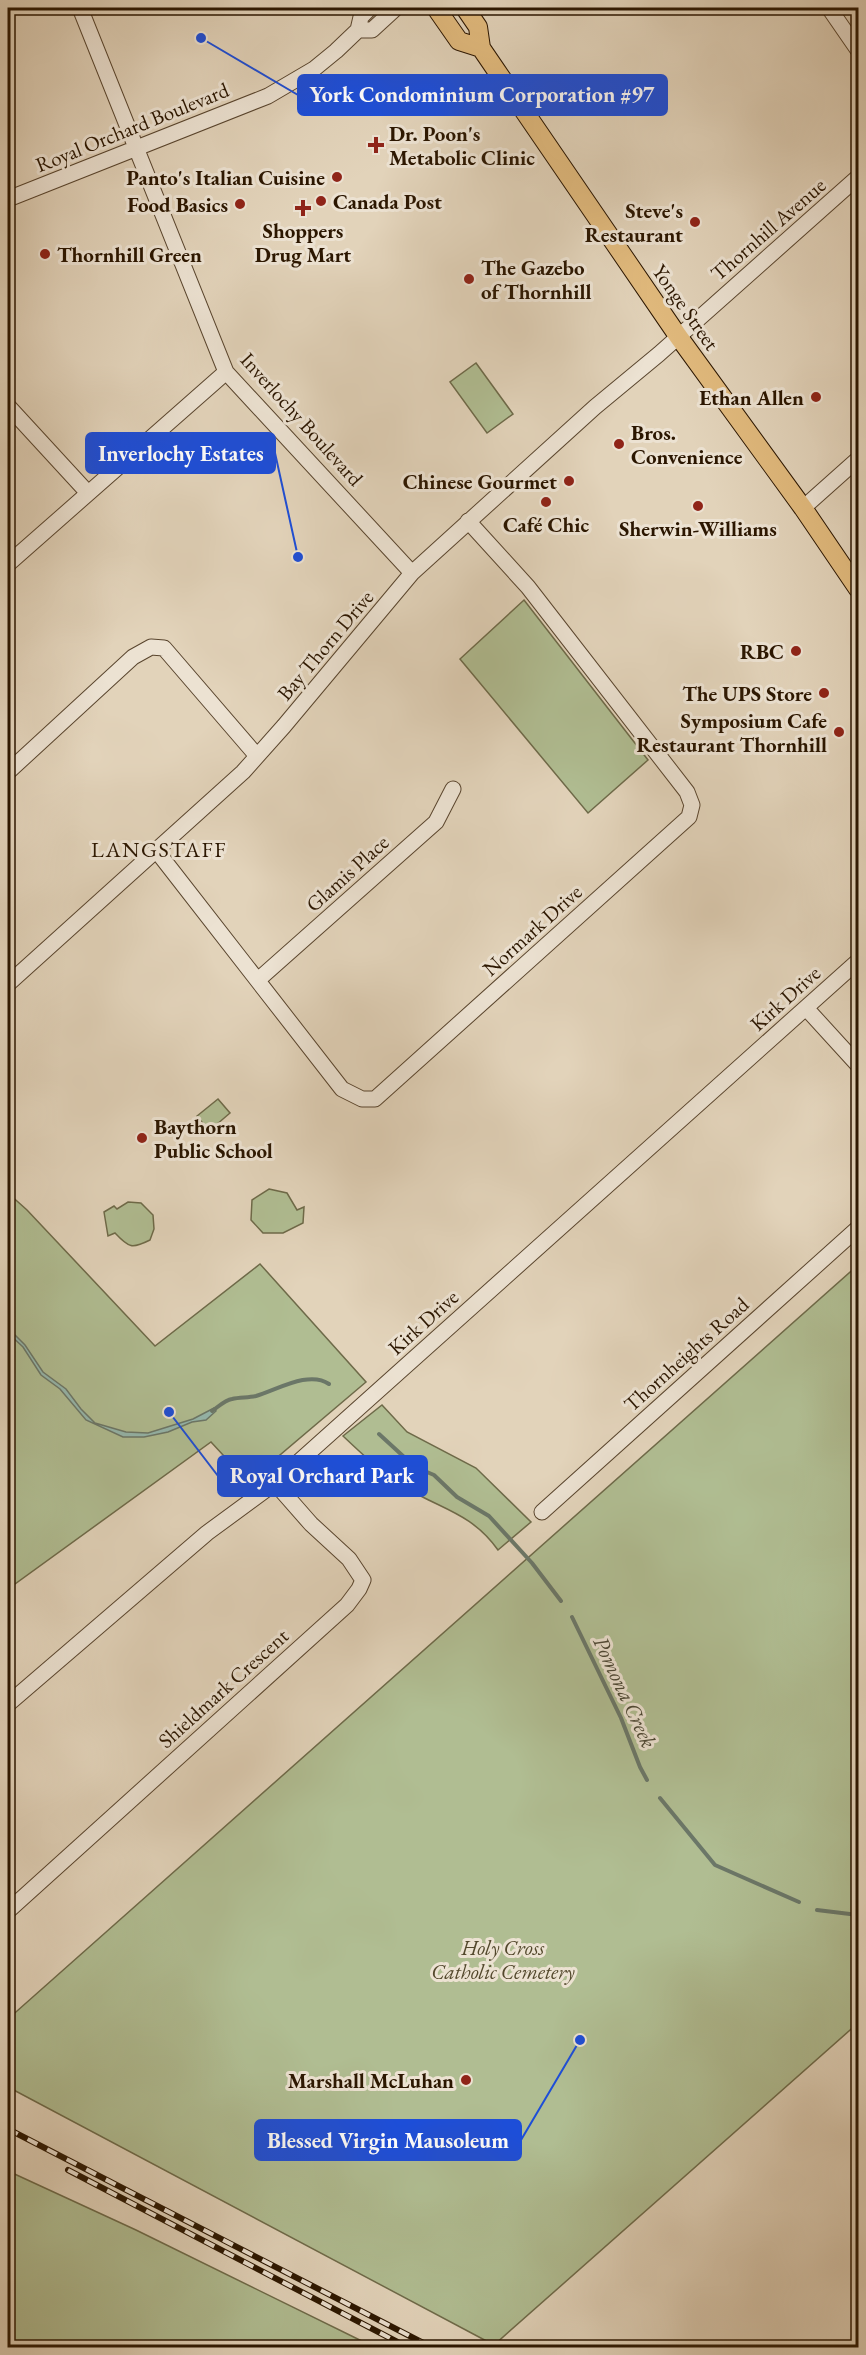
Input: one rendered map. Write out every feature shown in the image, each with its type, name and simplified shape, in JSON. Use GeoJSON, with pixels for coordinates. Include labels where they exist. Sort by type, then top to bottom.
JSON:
{"type":"FeatureCollection","features":[{"type":"Feature","properties":{"kind":"main road","name":"Yonge Street"},"geometry":{"type":"LineString","coordinates":[[436,8],[459,41],[481,48]]}},
{"type":"Feature","properties":{"kind":"main road","name":"Yonge Street"},"geometry":{"type":"LineString","coordinates":[[465,8],[478,27],[481,48],[678,336],[803,508],[858,589]]}},
{"type":"Feature","properties":{"kind":"street","name":"Inverlochy Boulevard"},"geometry":{"type":"LineString","coordinates":[[80,8],[226,372],[412,573]]}},
{"type":"Feature","properties":{"kind":"street","name":"Royal Orchard Boulevard"},"geometry":{"type":"LineString","coordinates":[[8,199],[268,96],[314,69],[358,30],[361,17],[370,8]]}},
{"type":"Feature","properties":{"kind":"street","name":"Royal Orchard Boulevard"},"geometry":{"type":"LineString","coordinates":[[358,30],[372,30],[396,8]]}},
{"type":"Feature","properties":{"kind":"street"},"geometry":{"type":"LineString","coordinates":[[829,8],[858,50]]}},
{"type":"Feature","properties":{"kind":"street","name":"Thornhill Avenue"},"geometry":{"type":"LineString","coordinates":[[678,336],[858,177]]}},
{"type":"Feature","properties":{"kind":"street","name":"Bay Thorn Drive"},"geometry":{"type":"LineString","coordinates":[[8,984],[257,756],[412,573],[678,336]]}},
{"type":"Feature","properties":{"kind":"street"},"geometry":{"type":"LineString","coordinates":[[8,564],[226,372]]}},
{"type":"Feature","properties":{"kind":"street"},"geometry":{"type":"LineString","coordinates":[[8,406],[87,493]]}},
{"type":"Feature","properties":{"kind":"street"},"geometry":{"type":"LineString","coordinates":[[803,508],[858,459]]}},
{"type":"Feature","properties":{"kind":"street","name":"Normark Drive"},"geometry":{"type":"LineString","coordinates":[[156,850],[342,1089],[362,1099],[375,1099],[689,817],[692,806],[687,792],[528,587],[468,521]]}},
{"type":"Feature","properties":{"kind":"street"},"geometry":{"type":"LineString","coordinates":[[8,772],[133,657],[151,647],[164,648],[257,756]]}},
{"type":"Feature","properties":{"kind":"street","name":"Glamis Place"},"geometry":{"type":"LineString","coordinates":[[258,980],[436,822],[453,789]]}},
{"type":"Feature","properties":{"kind":"street","name":"Kirk Drive"},"geometry":{"type":"LineString","coordinates":[[8,1704],[207,1533],[275,1483],[858,961]]}},
{"type":"Feature","properties":{"kind":"street"},"geometry":{"type":"LineString","coordinates":[[806,1008],[858,1065]]}},
{"type":"Feature","properties":{"kind":"street","name":"Thornheights Road"},"geometry":{"type":"LineString","coordinates":[[542,1512],[858,1228]]}},
{"type":"Feature","properties":{"kind":"street","name":"Shieldmark Crescent"},"geometry":{"type":"LineString","coordinates":[[8,1911],[347,1605],[359,1589],[363,1580],[350,1559],[311,1524],[275,1483]]}},
{"type":"Feature","properties":{"kind":"green space"},"geometry":{"type":"Polygon","coordinates":[[[476,363],[513,414],[487,433],[450,382],[476,363]]]}},
{"type":"Feature","properties":{"kind":"green space"},"geometry":{"type":"Polygon","coordinates":[[[524,600],[648,760],[588,813],[460,659],[524,600]]]}},
{"type":"Feature","properties":{"kind":"green space"},"geometry":{"type":"Polygon","coordinates":[[[218,1099],[230,1113],[209,1131],[197,1116],[218,1099]]]}},
{"type":"Feature","properties":{"kind":"green space"},"geometry":{"type":"Polygon","coordinates":[[[269,1189],[287,1193],[297,1210],[304,1207],[303,1223],[283,1233],[263,1233],[251,1220],[252,1200],[269,1189]]]}},
{"type":"Feature","properties":{"kind":"green space"},"geometry":{"type":"Polygon","coordinates":[[[8,1193],[27,1210],[155,1346],[260,1264],[366,1382],[248,1482],[211,1442],[8,1589],[8,1193]]]}},
{"type":"Feature","properties":{"kind":"green space"},"geometry":{"type":"Polygon","coordinates":[[[128,1202],[141,1203],[153,1215],[154,1229],[150,1240],[135,1246],[127,1244],[115,1233],[108,1236],[104,1212],[114,1206],[117,1209],[128,1202]]]}},
{"type":"Feature","properties":{"kind":"green space","name":"Holy Cross Catholic Cemetery"},"geometry":{"type":"Polygon","coordinates":[[[858,1265],[858,2023],[494,2345],[8,2087],[8,2019],[858,1265]]]}},
{"type":"Feature","properties":{"kind":"green space"},"geometry":{"type":"Polygon","coordinates":[[[382,1405],[407,1432],[476,1468],[531,1522],[498,1550],[488,1537],[466,1519],[416,1494],[387,1475],[343,1436],[382,1405]]]}},
{"type":"Feature","properties":{"kind":"green space"},"geometry":{"type":"Polygon","coordinates":[[[8,2171],[136,2230],[374,2347],[8,2347],[8,2171]]]}},
{"type":"Feature","properties":{"kind":"water"},"geometry":{"type":"Polygon","coordinates":[[[8,1328],[25,1345],[43,1372],[66,1389],[95,1423],[126,1432],[148,1433],[193,1419],[214,1408],[216,1411],[206,1420],[192,1422],[168,1432],[144,1437],[123,1437],[86,1420],[60,1389],[41,1375],[23,1347],[8,1333],[8,1328]]]}},
{"type":"Feature","properties":{"kind":"waterway","name":"Pomona Creek"},"geometry":{"type":"LineString","coordinates":[[212,1411],[229,1400],[256,1396],[293,1382],[312,1379],[329,1384]]}},
{"type":"Feature","properties":{"kind":"waterway","name":"Pomona Creek"},"geometry":{"type":"LineString","coordinates":[[379,1434],[415,1467],[434,1475],[457,1497],[489,1516],[532,1563],[561,1601]]}},
{"type":"Feature","properties":{"kind":"waterway","name":"Pomona Creek"},"geometry":{"type":"LineString","coordinates":[[572,1617],[621,1718],[647,1780]]}},
{"type":"Feature","properties":{"kind":"waterway","name":"Pomona Creek"},"geometry":{"type":"LineString","coordinates":[[660,1798],[715,1865],[799,1902]]}},
{"type":"Feature","properties":{"kind":"waterway","name":"Pomona Creek"},"geometry":{"type":"LineString","coordinates":[[817,1910],[858,1915]]}},
{"type":"Feature","properties":{"kind":"railway"},"geometry":{"type":"LineString","coordinates":[[8,2129],[433,2348]]}},
{"type":"Feature","properties":{"kind":"railway"},"geometry":{"type":"LineString","coordinates":[[68,2170],[409,2348]]}},
{"type":"Feature","properties":{"kind":"place","name":"York Condominium Corporation #97"},"geometry":{"type":"Point","coordinates":[201,38]}},
{"type":"Feature","properties":{"kind":"place","name":"Dr. Poon's Metabolic Clinic"},"geometry":{"type":"Point","coordinates":[376,145]}},
{"type":"Feature","properties":{"kind":"place","name":"Panto's Italian Cuisine"},"geometry":{"type":"Point","coordinates":[337,177]}},
{"type":"Feature","properties":{"kind":"place","name":"Canada Post"},"geometry":{"type":"Point","coordinates":[321,201]}},
{"type":"Feature","properties":{"kind":"place","name":"Food Basics"},"geometry":{"type":"Point","coordinates":[240,204]}},
{"type":"Feature","properties":{"kind":"place","name":"Shoppers Drug Mart"},"geometry":{"type":"Point","coordinates":[303,208]}},
{"type":"Feature","properties":{"kind":"place","name":"Steve's Restaurant"},"geometry":{"type":"Point","coordinates":[695,222]}},
{"type":"Feature","properties":{"kind":"place","name":"Thornhill Green"},"geometry":{"type":"Point","coordinates":[45,254]}},
{"type":"Feature","properties":{"kind":"place","name":"The Gazebo of Thornhill"},"geometry":{"type":"Point","coordinates":[469,279]}},
{"type":"Feature","properties":{"kind":"place","name":"Ethan Allen"},"geometry":{"type":"Point","coordinates":[816,397]}},
{"type":"Feature","properties":{"kind":"place","name":"Bros. Convenience"},"geometry":{"type":"Point","coordinates":[619,444]}},
{"type":"Feature","properties":{"kind":"place","name":"Chinese Gourmet"},"geometry":{"type":"Point","coordinates":[569,481]}},
{"type":"Feature","properties":{"kind":"place","name":"Café Chic"},"geometry":{"type":"Point","coordinates":[546,502]}},
{"type":"Feature","properties":{"kind":"place","name":"Sherwin-Williams"},"geometry":{"type":"Point","coordinates":[698,506]}},
{"type":"Feature","properties":{"kind":"place","name":"Inverlochy Estates"},"geometry":{"type":"Point","coordinates":[298,557]}},
{"type":"Feature","properties":{"kind":"place","name":"RBC"},"geometry":{"type":"Point","coordinates":[796,651]}},
{"type":"Feature","properties":{"kind":"place","name":"The UPS Store"},"geometry":{"type":"Point","coordinates":[824,693]}},
{"type":"Feature","properties":{"kind":"place","name":"Symposium Cafe Restaurant Thornhill"},"geometry":{"type":"Point","coordinates":[839,732]}},
{"type":"Feature","properties":{"kind":"place","name":"Baythorn Public School"},"geometry":{"type":"Point","coordinates":[142,1138]}},
{"type":"Feature","properties":{"kind":"place","name":"Royal Orchard Park"},"geometry":{"type":"Point","coordinates":[169,1412]}},
{"type":"Feature","properties":{"kind":"place","name":"Blessed Virgin Mausoleum"},"geometry":{"type":"Point","coordinates":[580,2040]}},
{"type":"Feature","properties":{"kind":"place","name":"Marshall McLuhan"},"geometry":{"type":"Point","coordinates":[466,2080]}},
{"type":"Feature","properties":{"kind":"district","name":"LANGSTAFF"},"geometry":{"type":"Point","coordinates":[159,849]}}]}
